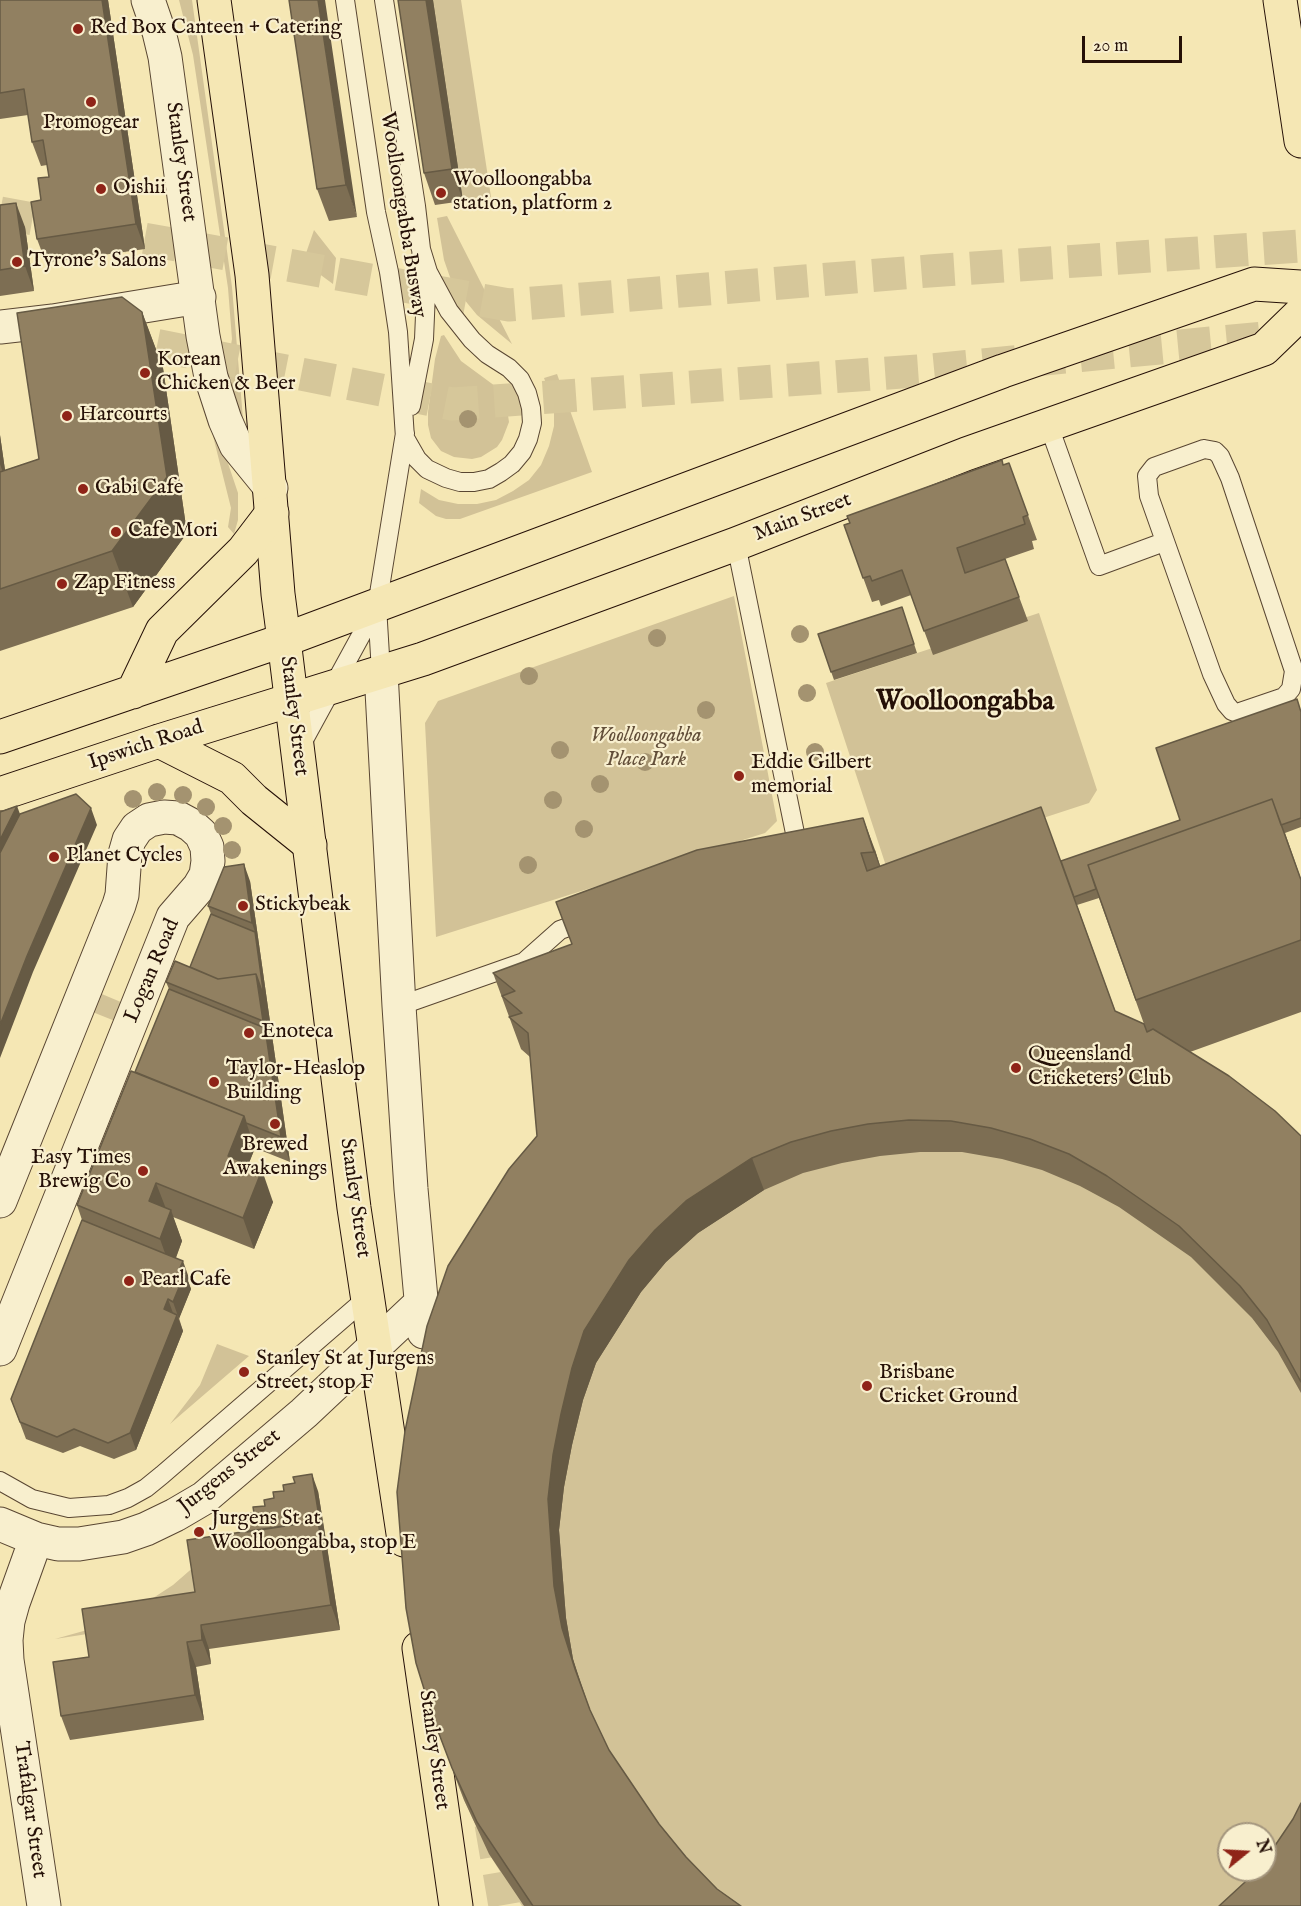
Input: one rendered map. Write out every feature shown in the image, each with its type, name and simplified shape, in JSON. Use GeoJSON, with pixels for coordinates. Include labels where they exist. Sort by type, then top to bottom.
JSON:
{"type":"FeatureCollection","features":[{"type":"Feature","properties":{"kind":"main road","name":"Stanley Street"},"geometry":{"type":"LineString","coordinates":[[214,0],[252,275],[291,700],[354,1208],[408,1573]]}},
{"type":"Feature","properties":{"kind":"main road"},"geometry":{"type":"LineString","coordinates":[[1281,0],[1301,141]]}},
{"type":"Feature","properties":{"kind":"main road"},"geometry":{"type":"LineString","coordinates":[[0,737],[284,640],[1003,371],[1254,284],[1301,287]]}},
{"type":"Feature","properties":{"kind":"main road","name":"Main Street"},"geometry":{"type":"LineString","coordinates":[[291,700],[423,659],[736,544],[966,454],[1264,349],[1301,313]]}},
{"type":"Feature","properties":{"kind":"main road"},"geometry":{"type":"LineString","coordinates":[[133,692],[162,631],[243,551],[272,500]]}},
{"type":"Feature","properties":{"kind":"main road","name":"Ipswich Road"},"geometry":{"type":"LineString","coordinates":[[0,794],[291,700]]}},
{"type":"Feature","properties":{"kind":"main road"},"geometry":{"type":"LineString","coordinates":[[159,741],[232,778],[254,800],[310,846]]}},
{"type":"Feature","properties":{"kind":"main road","name":"Stanley Street"},"geometry":{"type":"LineString","coordinates":[[415,1620],[456,1906]]}},
{"type":"Feature","properties":{"kind":"street","name":"Stanley Street"},"geometry":{"type":"LineString","coordinates":[[148,0],[165,57],[203,336],[211,377],[236,445],[272,500]]}},
{"type":"Feature","properties":{"kind":"street"},"geometry":{"type":"LineString","coordinates":[[0,327],[53,321],[199,297]]}},
{"type":"Feature","properties":{"kind":"street"},"geometry":{"type":"LineString","coordinates":[[381,672],[399,1006]]}},
{"type":"Feature","properties":{"kind":"street","name":"Logan Road"},"geometry":{"type":"LineString","coordinates":[[0,1201],[119,905],[122,895],[125,854],[129,840],[137,828],[149,820],[164,817],[178,818],[201,834],[207,847],[206,875],[199,887],[173,917],[0,1349]]}},
{"type":"Feature","properties":{"kind":"street","name":"Jurgens Street"},"geometry":{"type":"LineString","coordinates":[[0,1524],[36,1539],[58,1544],[100,1542],[146,1529],[175,1515],[204,1498],[304,1413],[375,1346],[422,1318],[399,1006]]}},
{"type":"Feature","properties":{"kind":"street","name":"Trafalgar Street"},"geometry":{"type":"LineString","coordinates":[[36,1539],[13,1603],[6,1640],[7,1660],[44,1906]]}},
{"type":"Feature","properties":{"kind":"lane","name":"Woolloongabba Busway"},"geometry":{"type":"LineString","coordinates":[[345,0],[376,212],[389,272],[398,332],[405,438],[417,459],[427,469],[460,482],[489,479],[512,464],[522,452],[528,439],[532,423],[527,393],[520,379],[472,340],[449,311],[428,272],[420,246]]}},
{"type":"Feature","properties":{"kind":"lane","name":"Woolloongabba Busway"},"geometry":{"type":"LineString","coordinates":[[381,672],[377,606],[424,339],[426,292],[416,206],[384,0]]}},
{"type":"Feature","properties":{"kind":"lane"},"geometry":{"type":"LineString","coordinates":[[1048,426],[1099,566],[1164,542]]}},
{"type":"Feature","properties":{"kind":"lane"},"geometry":{"type":"LineString","coordinates":[[1204,448],[1215,451],[1220,456],[1230,478],[1293,665],[1293,683],[1289,693],[1278,700],[1243,712],[1233,711],[1226,704],[1212,674],[1164,542],[1149,496],[1148,473],[1158,465],[1204,448]]}},
{"type":"Feature","properties":{"kind":"lane"},"geometry":{"type":"LineString","coordinates":[[736,544],[796,843],[775,851]]}},
{"type":"Feature","properties":{"kind":"lane","name":"Woolloongabba Busway"},"geometry":{"type":"LineString","coordinates":[[298,751],[377,606]]}},
{"type":"Feature","properties":{"kind":"lane"},"geometry":{"type":"LineString","coordinates":[[399,1006],[524,962],[560,930],[603,914]]}},
{"type":"Feature","properties":{"kind":"lane","name":"Jurgens Street"},"geometry":{"type":"LineString","coordinates":[[0,1481],[32,1499],[69,1508],[109,1505],[128,1498],[146,1488],[162,1475],[368,1297]]}},
{"type":"Feature","properties":{"kind":"green space"},"geometry":{"type":"Polygon","coordinates":[[[179,0],[192,0],[232,287],[244,431],[222,378],[227,368],[232,339],[228,288],[193,55],[179,0]]]}},
{"type":"Feature","properties":{"kind":"green space"},"geometry":{"type":"Polygon","coordinates":[[[433,0],[461,0],[491,197],[463,201],[433,0]]]}},
{"type":"Feature","properties":{"kind":"green space"},"geometry":{"type":"Polygon","coordinates":[[[447,216],[512,344],[477,315],[451,280],[444,260],[437,218],[447,216]]]}},
{"type":"Feature","properties":{"kind":"green space"},"geometry":{"type":"Polygon","coordinates":[[[314,230],[336,258],[333,284],[303,262],[314,230]]]}},
{"type":"Feature","properties":{"kind":"green space"},"geometry":{"type":"Polygon","coordinates":[[[444,335],[461,361],[495,386],[506,402],[509,422],[502,440],[497,447],[481,457],[472,459],[454,457],[441,451],[431,438],[428,412],[435,359],[441,336],[444,335]]]}},
{"type":"Feature","properties":{"kind":"green space"},"geometry":{"type":"Polygon","coordinates":[[[557,374],[592,472],[460,519],[436,516],[419,503],[421,489],[439,500],[458,504],[477,504],[496,500],[529,480],[541,465],[554,426],[554,405],[544,378],[557,374]]]}},
{"type":"Feature","properties":{"kind":"green space"},"geometry":{"type":"Polygon","coordinates":[[[210,410],[238,493],[238,520],[234,534],[228,527],[231,508],[210,424],[210,410]]]}},
{"type":"Feature","properties":{"kind":"green space","name":"Woolloongabba Place Park"},"geometry":{"type":"Polygon","coordinates":[[[734,596],[777,821],[765,833],[436,937],[425,723],[438,701],[734,596]]]}},
{"type":"Feature","properties":{"kind":"green space"},"geometry":{"type":"Polygon","coordinates":[[[1039,613],[1097,790],[1089,803],[887,869],[826,683],[1039,613]]]}},
{"type":"Feature","properties":{"kind":"green space","name":"Brisbane Cricket Ground"},"geometry":{"type":"Polygon","coordinates":[[[1052,838],[1127,1042],[1301,1156],[1301,1906],[522,1906],[489,1854],[464,1800],[444,1750],[549,1168],[540,1064],[521,1049],[526,1022],[505,1005],[583,976],[568,933],[708,881],[875,850],[886,884],[1052,838]]]}},
{"type":"Feature","properties":{"kind":"green space"},"geometry":{"type":"Polygon","coordinates":[[[97,992],[128,1005],[120,1023],[90,1011],[97,992]]]}},
{"type":"Feature","properties":{"kind":"green space"},"geometry":{"type":"Polygon","coordinates":[[[217,1344],[249,1356],[170,1424],[200,1385],[217,1344]]]}},
{"type":"Feature","properties":{"kind":"green space"},"geometry":{"type":"Polygon","coordinates":[[[196,1565],[204,1616],[55,1639],[87,1630],[147,1602],[173,1585],[196,1565]]]}},
{"type":"Feature","properties":{"kind":"building"},"geometry":{"type":"Polygon","coordinates":[[[0,0],[102,0],[136,224],[37,239],[31,202],[41,200],[38,178],[49,177],[43,140],[32,142],[24,89],[0,93],[0,0]]]}},
{"type":"Feature","properties":{"kind":"building"},"geometry":{"type":"Polygon","coordinates":[[[289,0],[318,0],[346,185],[317,189],[289,0]]]}},
{"type":"Feature","properties":{"kind":"building"},"geometry":{"type":"Polygon","coordinates":[[[398,0],[426,0],[452,169],[424,173],[398,0]]]}},
{"type":"Feature","properties":{"kind":"building"},"geometry":{"type":"Polygon","coordinates":[[[16,203],[25,266],[0,270],[0,205],[16,203]]]}},
{"type":"Feature","properties":{"kind":"building"},"geometry":{"type":"Polygon","coordinates":[[[122,297],[142,312],[167,477],[112,551],[0,589],[0,472],[39,459],[17,313],[122,297]]]}},
{"type":"Feature","properties":{"kind":"building"},"geometry":{"type":"Polygon","coordinates":[[[1002,460],[1003,465],[1009,463],[1028,515],[1023,517],[1025,524],[957,548],[965,573],[1005,559],[1019,597],[924,631],[902,570],[872,581],[870,576],[863,578],[844,525],[850,523],[847,516],[1002,460]]]}},
{"type":"Feature","properties":{"kind":"building"},"geometry":{"type":"Polygon","coordinates":[[[902,607],[914,644],[831,672],[818,634],[902,607]]]}},
{"type":"Feature","properties":{"kind":"building"},"geometry":{"type":"Polygon","coordinates":[[[1297,699],[1301,712],[1301,818],[1281,825],[1272,799],[1088,865],[1096,889],[1074,897],[1061,861],[1180,820],[1156,748],[1297,699]]]}},
{"type":"Feature","properties":{"kind":"building"},"geometry":{"type":"Polygon","coordinates":[[[76,794],[91,808],[0,1025],[0,853],[20,814],[76,794]]]}},
{"type":"Feature","properties":{"kind":"building"},"geometry":{"type":"Polygon","coordinates":[[[1272,799],[1301,880],[1301,940],[1136,1000],[1088,865],[1272,799]]]}},
{"type":"Feature","properties":{"kind":"building"},"geometry":{"type":"Polygon","coordinates":[[[17,806],[0,840],[0,812],[17,806]]]}},
{"type":"Feature","properties":{"kind":"building"},"geometry":{"type":"Polygon","coordinates":[[[1041,807],[1115,1011],[1144,1024],[1147,1032],[1153,1029],[1229,1076],[1275,1111],[1301,1136],[1301,1382],[1267,1320],[1240,1286],[1179,1226],[1107,1176],[1069,1154],[1030,1139],[991,1128],[951,1121],[909,1120],[868,1124],[791,1142],[752,1158],[686,1201],[655,1230],[629,1260],[584,1331],[572,1368],[553,1455],[548,1499],[554,1586],[562,1628],[575,1669],[590,1710],[609,1750],[659,1824],[686,1857],[717,1889],[741,1906],[533,1906],[477,1822],[452,1768],[433,1718],[416,1663],[406,1608],[397,1492],[405,1431],[427,1326],[448,1266],[509,1169],[537,1136],[528,1033],[509,1017],[522,1013],[502,996],[515,991],[493,973],[572,944],[556,902],[697,850],[863,818],[874,852],[861,853],[867,871],[1041,807]]]}},
{"type":"Feature","properties":{"kind":"building"},"geometry":{"type":"Polygon","coordinates":[[[244,864],[252,923],[208,906],[224,867],[244,864]]]}},
{"type":"Feature","properties":{"kind":"building"},"geometry":{"type":"Polygon","coordinates":[[[211,914],[255,932],[264,997],[256,974],[218,979],[190,967],[211,914]]]}},
{"type":"Feature","properties":{"kind":"building"},"geometry":{"type":"Polygon","coordinates":[[[175,961],[218,979],[256,974],[263,1021],[166,982],[175,961]]]}},
{"type":"Feature","properties":{"kind":"building","name":"Taylor-Heaslop Building"},"geometry":{"type":"Polygon","coordinates":[[[169,989],[265,1028],[281,1137],[246,1123],[244,1116],[135,1072],[169,989]]]}},
{"type":"Feature","properties":{"kind":"building"},"geometry":{"type":"Polygon","coordinates":[[[131,1071],[244,1116],[228,1156],[262,1170],[243,1218],[156,1183],[149,1201],[171,1210],[160,1239],[77,1205],[131,1071]]]}},
{"type":"Feature","properties":{"kind":"building"},"geometry":{"type":"Polygon","coordinates":[[[82,1220],[183,1261],[179,1270],[185,1273],[173,1302],[168,1299],[164,1309],[177,1315],[130,1433],[108,1443],[74,1429],[57,1437],[20,1422],[11,1399],[82,1220]]]}},
{"type":"Feature","properties":{"kind":"building"},"geometry":{"type":"Polygon","coordinates":[[[312,1474],[321,1529],[318,1521],[247,1532],[244,1514],[254,1513],[253,1507],[265,1506],[264,1500],[274,1498],[273,1492],[284,1491],[283,1485],[295,1483],[293,1477],[312,1474]]]}},
{"type":"Feature","properties":{"kind":"building"},"geometry":{"type":"Polygon","coordinates":[[[318,1521],[331,1605],[201,1625],[202,1640],[187,1642],[195,1695],[61,1716],[53,1662],[89,1657],[82,1609],[195,1592],[187,1540],[318,1521]]]}},
{"type":"Feature","properties":{"kind":"building"},"geometry":{"type":"Polygon","coordinates":[[[1301,1803],[1301,1906],[1219,1906],[1245,1882],[1277,1882],[1277,1843],[1301,1803]]]}},
{"type":"Feature","properties":{"kind":"tunnel"},"geometry":{"type":"LineString","coordinates":[[0,213],[509,305],[929,271],[1301,246]]}},
{"type":"Feature","properties":{"kind":"tunnel"},"geometry":{"type":"LineString","coordinates":[[109,336],[452,404],[930,370],[1284,336]]}},
{"type":"Feature","properties":{"kind":"tunnel"},"geometry":{"type":"LineString","coordinates":[[491,1824],[505,1906]]}},
{"type":"Feature","properties":{"kind":"place","name":"Red Box Canteen + Catering"},"geometry":{"type":"Point","coordinates":[78,29]}},
{"type":"Feature","properties":{"kind":"place","name":"Promogear"},"geometry":{"type":"Point","coordinates":[91,102]}},
{"type":"Feature","properties":{"kind":"place","name":"Oishii"},"geometry":{"type":"Point","coordinates":[101,189]}},
{"type":"Feature","properties":{"kind":"place","name":"Woolloongabba station, platform 2"},"geometry":{"type":"Point","coordinates":[441,193]}},
{"type":"Feature","properties":{"kind":"place","name":"Tyrone's Salons"},"geometry":{"type":"Point","coordinates":[17,262]}},
{"type":"Feature","properties":{"kind":"place","name":"Korean Chicken & Beer"},"geometry":{"type":"Point","coordinates":[145,373]}},
{"type":"Feature","properties":{"kind":"place","name":"Harcourts"},"geometry":{"type":"Point","coordinates":[67,416]}},
{"type":"Feature","properties":{"kind":"place","name":"Gabi Cafe"},"geometry":{"type":"Point","coordinates":[83,489]}},
{"type":"Feature","properties":{"kind":"place","name":"Cafe Mori"},"geometry":{"type":"Point","coordinates":[116,532]}},
{"type":"Feature","properties":{"kind":"place","name":"Zap Fitness"},"geometry":{"type":"Point","coordinates":[62,584]}},
{"type":"Feature","properties":{"kind":"place","name":"Eddie Gilbert memorial"},"geometry":{"type":"Point","coordinates":[739,776]}},
{"type":"Feature","properties":{"kind":"place","name":"Planet Cycles"},"geometry":{"type":"Point","coordinates":[54,857]}},
{"type":"Feature","properties":{"kind":"place","name":"Stickybeak"},"geometry":{"type":"Point","coordinates":[243,906]}},
{"type":"Feature","properties":{"kind":"place","name":"Enoteca"},"geometry":{"type":"Point","coordinates":[249,1033]}},
{"type":"Feature","properties":{"kind":"place","name":"Queensland Cricketers' Club"},"geometry":{"type":"Point","coordinates":[1016,1068]}},
{"type":"Feature","properties":{"kind":"place","name":"Taylor-Heaslop Building"},"geometry":{"type":"Point","coordinates":[214,1082]}},
{"type":"Feature","properties":{"kind":"place","name":"Brewed Awakenings"},"geometry":{"type":"Point","coordinates":[275,1124]}},
{"type":"Feature","properties":{"kind":"place","name":"Easy Times Brewig Co"},"geometry":{"type":"Point","coordinates":[143,1171]}},
{"type":"Feature","properties":{"kind":"place","name":"Pearl Cafe"},"geometry":{"type":"Point","coordinates":[129,1281]}},
{"type":"Feature","properties":{"kind":"place","name":"Stanley St at Jurgens Street, stop F"},"geometry":{"type":"Point","coordinates":[244,1372]}},
{"type":"Feature","properties":{"kind":"place","name":"Brisbane Cricket Ground"},"geometry":{"type":"Point","coordinates":[867,1386]}},
{"type":"Feature","properties":{"kind":"place","name":"Jurgens St at Woolloongabba, stop E"},"geometry":{"type":"Point","coordinates":[199,1532]}},
{"type":"Feature","properties":{"kind":"district","name":"Woolloongabba"},"geometry":{"type":"Point","coordinates":[965,703]}}]}
